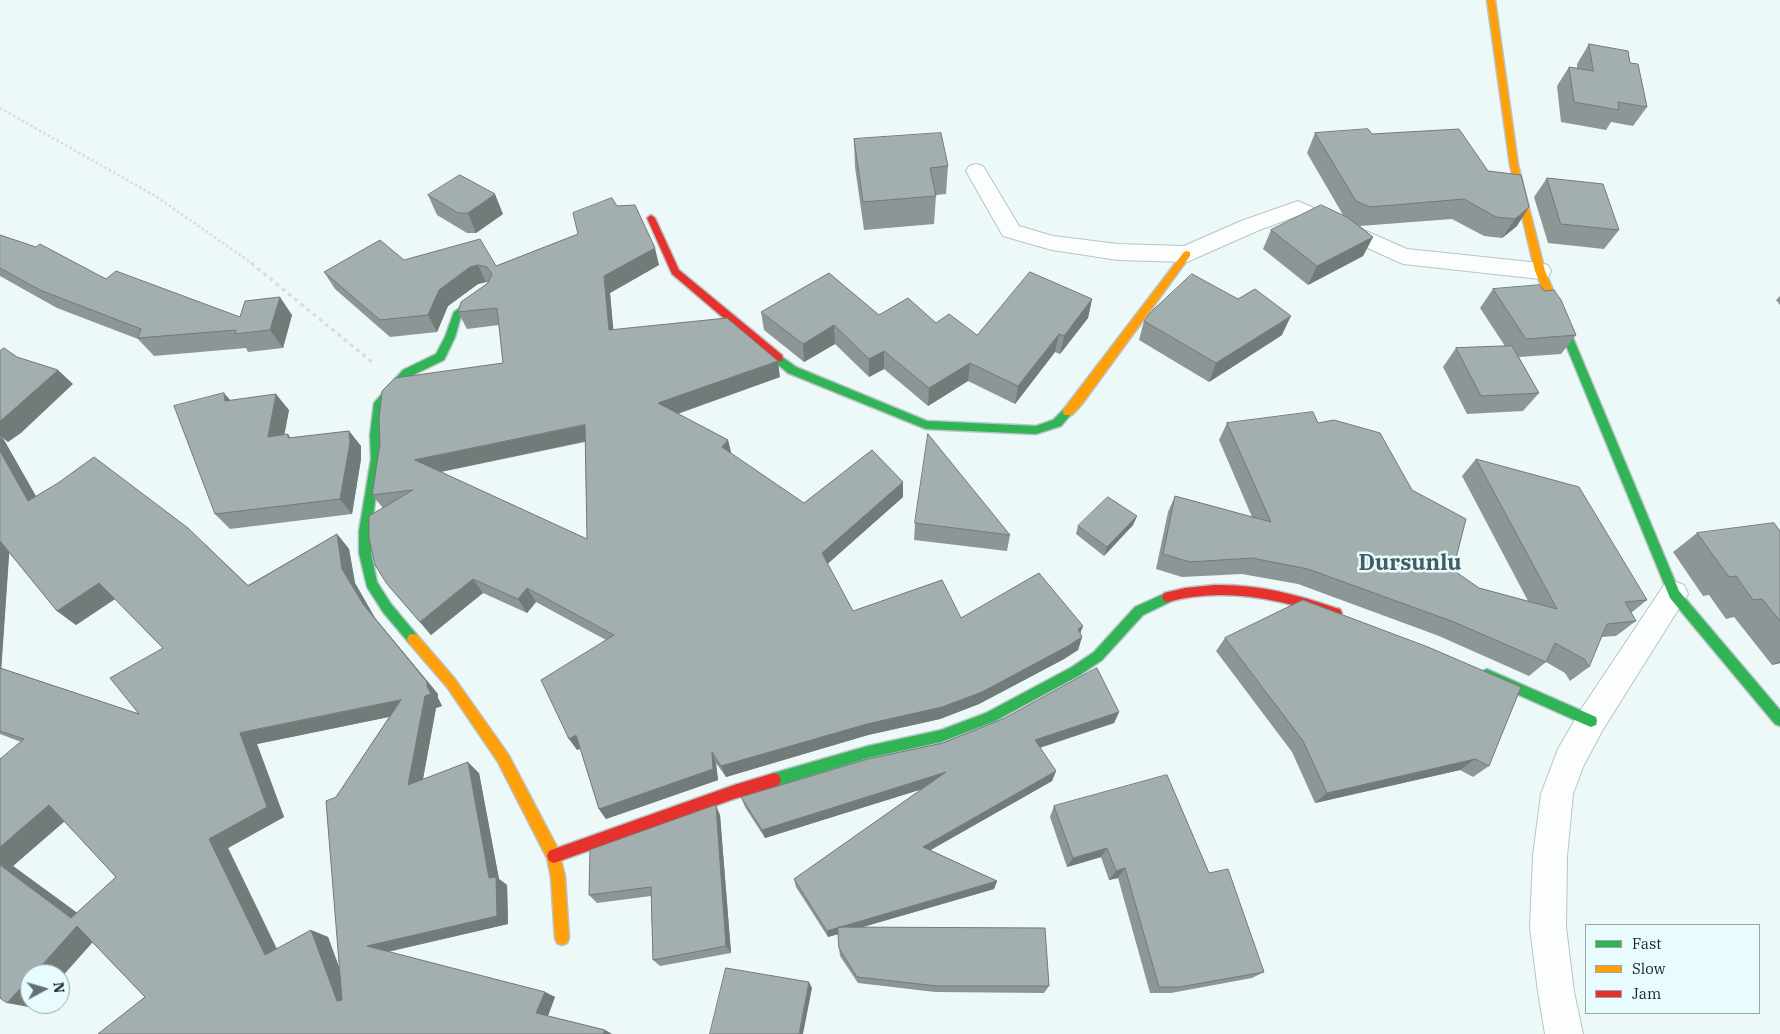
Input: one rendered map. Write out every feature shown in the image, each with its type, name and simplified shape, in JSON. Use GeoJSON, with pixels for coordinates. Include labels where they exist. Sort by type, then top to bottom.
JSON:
{"type":"FeatureCollection","features":[{"type":"Feature","properties":{"kind":"street"},"geometry":{"type":"LineString","coordinates":[[1491,0],[1514,165],[1540,271],[1674,594],[1780,720]]}},
{"type":"Feature","properties":{"kind":"street"},"geometry":{"type":"LineString","coordinates":[[976,171],[1010,231],[1052,243],[1118,252],[1187,254],[1249,226],[1298,208],[1404,256],[1540,271]]}},
{"type":"Feature","properties":{"kind":"street"},"geometry":{"type":"LineString","coordinates":[[651,218],[675,272],[727,313],[792,370],[926,425],[1036,430],[1057,423],[1078,401],[1187,254]]}},
{"type":"Feature","properties":{"kind":"street"},"geometry":{"type":"LineString","coordinates":[[486,292],[457,314],[450,337],[440,358],[407,373],[379,403],[375,435],[376,459],[365,531],[365,553],[371,583],[387,608],[451,683],[503,758],[554,856],[558,877],[562,938]]}},
{"type":"Feature","properties":{"kind":"street"},"geometry":{"type":"LineString","coordinates":[[554,856],[734,792],[868,752],[941,736],[990,717],[1076,671],[1098,656],[1139,611],[1158,601],[1183,592],[1242,589],[1264,592],[1297,599],[1344,616]]}},
{"type":"Feature","properties":{"kind":"street"},"geometry":{"type":"LineString","coordinates":[[1564,1034],[1556,992],[1548,927],[1550,856],[1557,794],[1569,760],[1591,721],[1674,594]]}},
{"type":"Feature","properties":{"kind":"street"},"geometry":{"type":"LineString","coordinates":[[1472,668],[1591,721]]}},
{"type":"Feature","properties":{"kind":"path"},"geometry":{"type":"LineString","coordinates":[[0,108],[157,197],[260,269],[339,333],[397,384]]}},
{"type":"Feature","properties":{"kind":"building"},"geometry":{"type":"Polygon","coordinates":[[[1589,44],[1628,51],[1630,63],[1638,64],[1647,107],[1618,102],[1619,110],[1574,102],[1569,67],[1593,71],[1589,44]]]}},
{"type":"Feature","properties":{"kind":"building"},"geometry":{"type":"Polygon","coordinates":[[[1368,129],[1372,134],[1459,129],[1488,171],[1521,175],[1529,207],[1515,219],[1496,217],[1464,199],[1370,207],[1356,201],[1315,133],[1368,129]]]}},
{"type":"Feature","properties":{"kind":"building"},"geometry":{"type":"Polygon","coordinates":[[[941,133],[948,166],[930,168],[936,196],[863,202],[854,139],[941,133]]]}},
{"type":"Feature","properties":{"kind":"building"},"geometry":{"type":"Polygon","coordinates":[[[460,175],[495,194],[468,213],[458,213],[428,195],[460,175]]]}},
{"type":"Feature","properties":{"kind":"building"},"geometry":{"type":"Polygon","coordinates":[[[1547,178],[1603,184],[1619,230],[1561,224],[1547,178]]]}},
{"type":"Feature","properties":{"kind":"building"},"geometry":{"type":"Polygon","coordinates":[[[612,198],[617,206],[635,205],[655,248],[604,276],[609,330],[727,318],[778,361],[658,403],[728,440],[722,447],[804,503],[872,450],[903,482],[822,553],[853,611],[942,580],[961,618],[1039,573],[1083,626],[1078,629],[1082,637],[982,692],[942,707],[867,724],[721,766],[712,752],[713,769],[599,809],[576,735],[569,739],[541,680],[614,635],[527,588],[518,599],[473,579],[420,622],[387,584],[375,565],[369,538],[369,516],[413,490],[372,495],[380,444],[379,419],[382,391],[395,378],[503,363],[497,308],[458,312],[461,302],[488,283],[492,274],[487,267],[478,265],[470,267],[439,290],[428,315],[380,320],[324,272],[380,240],[404,260],[480,239],[496,266],[578,234],[573,213],[612,198]],[[585,425],[415,460],[587,539],[585,425]]]}},
{"type":"Feature","properties":{"kind":"building"},"geometry":{"type":"Polygon","coordinates":[[[1321,205],[1347,217],[1373,237],[1317,266],[1271,230],[1321,205]]]}},
{"type":"Feature","properties":{"kind":"building"},"geometry":{"type":"Polygon","coordinates":[[[0,235],[36,247],[40,244],[106,279],[116,271],[240,317],[245,301],[280,297],[270,330],[235,334],[236,330],[138,338],[141,329],[40,290],[0,268],[0,235]]]}},
{"type":"Feature","properties":{"kind":"building"},"geometry":{"type":"Polygon","coordinates":[[[1030,272],[1092,299],[1064,336],[1059,334],[1018,386],[970,363],[929,388],[884,351],[869,359],[834,325],[803,344],[761,312],[829,273],[879,315],[908,298],[936,323],[949,314],[977,335],[1030,272]]]}},
{"type":"Feature","properties":{"kind":"building"},"geometry":{"type":"Polygon","coordinates":[[[1192,274],[1238,299],[1255,289],[1291,316],[1216,363],[1144,321],[1151,312],[1192,274]]]}},
{"type":"Feature","properties":{"kind":"building"},"geometry":{"type":"Polygon","coordinates":[[[1540,285],[1544,291],[1554,290],[1561,300],[1576,335],[1526,339],[1493,289],[1540,285]]]}},
{"type":"Feature","properties":{"kind":"building"},"geometry":{"type":"Polygon","coordinates":[[[1512,346],[1539,393],[1481,396],[1456,348],[1512,346]]]}},
{"type":"Feature","properties":{"kind":"building"},"geometry":{"type":"Polygon","coordinates":[[[4,348],[17,357],[58,370],[0,421],[0,351],[4,348]]]}},
{"type":"Feature","properties":{"kind":"building"},"geometry":{"type":"Polygon","coordinates":[[[224,393],[225,401],[276,394],[268,437],[288,434],[288,438],[349,431],[350,443],[340,499],[215,514],[174,406],[224,393]]]}},
{"type":"Feature","properties":{"kind":"building"},"geometry":{"type":"Polygon","coordinates":[[[1313,412],[1318,423],[1334,420],[1380,433],[1412,490],[1466,519],[1453,570],[1479,588],[1557,609],[1476,459],[1579,487],[1647,600],[1625,602],[1636,621],[1607,624],[1589,667],[1584,659],[1555,643],[1546,662],[1454,622],[1308,569],[1252,558],[1190,562],[1163,554],[1175,496],[1271,522],[1227,423],[1313,412]]]}},
{"type":"Feature","properties":{"kind":"building"},"geometry":{"type":"Polygon","coordinates":[[[928,434],[1010,535],[915,523],[928,434]]]}},
{"type":"Feature","properties":{"kind":"building"},"geometry":{"type":"Polygon","coordinates":[[[0,451],[28,501],[58,483],[94,457],[188,528],[248,586],[337,534],[342,569],[363,604],[427,682],[431,694],[425,696],[408,785],[468,762],[489,878],[496,877],[497,916],[367,946],[545,992],[536,1013],[605,1030],[603,1034],[98,1034],[145,997],[77,926],[43,964],[20,964],[20,989],[7,1003],[0,998],[0,865],[71,918],[116,877],[49,805],[0,847],[0,759],[24,739],[0,731],[0,668],[139,714],[110,678],[163,648],[99,583],[57,611],[0,541],[0,451]],[[401,700],[240,733],[267,807],[209,839],[265,955],[311,930],[337,1001],[342,1000],[326,801],[336,797],[401,700]]]}},
{"type":"Feature","properties":{"kind":"building"},"geometry":{"type":"Polygon","coordinates":[[[1108,497],[1137,516],[1107,547],[1078,526],[1108,497]]]}},
{"type":"Feature","properties":{"kind":"building"},"geometry":{"type":"Polygon","coordinates":[[[1774,523],[1780,531],[1780,621],[1762,599],[1753,600],[1736,576],[1729,577],[1697,533],[1774,523]]]}},
{"type":"Feature","properties":{"kind":"building"},"geometry":{"type":"Polygon","coordinates":[[[1303,600],[1428,647],[1521,687],[1489,766],[1475,759],[1327,793],[1303,741],[1225,638],[1303,600]]]}},
{"type":"Feature","properties":{"kind":"building"},"geometry":{"type":"Polygon","coordinates":[[[1097,668],[1119,712],[1035,740],[1056,771],[923,847],[997,881],[827,931],[794,879],[946,772],[762,830],[741,797],[868,759],[943,743],[1005,718],[1097,668]]]}},
{"type":"Feature","properties":{"kind":"building"},"geometry":{"type":"Polygon","coordinates":[[[1167,775],[1209,873],[1228,869],[1264,972],[1180,987],[1159,987],[1125,868],[1116,871],[1107,848],[1073,858],[1054,806],[1167,775]]]}},
{"type":"Feature","properties":{"kind":"building"},"geometry":{"type":"Polygon","coordinates":[[[716,805],[726,946],[653,960],[651,887],[589,895],[590,850],[716,805]]]}},
{"type":"Feature","properties":{"kind":"building"},"geometry":{"type":"Polygon","coordinates":[[[838,927],[1045,928],[1049,986],[937,986],[857,977],[839,948],[838,927]]]}},
{"type":"Feature","properties":{"kind":"building"},"geometry":{"type":"Polygon","coordinates":[[[726,968],[809,982],[799,1034],[710,1034],[726,968]]]}},
{"type":"Feature","properties":{"kind":"traffic: fast"},"geometry":{"type":"LineString","coordinates":[[413,639],[387,608],[371,583],[365,553],[365,531],[376,459],[375,435],[379,403],[407,373],[440,357],[450,337],[457,314],[486,292]]}},
{"type":"Feature","properties":{"kind":"traffic: fast"},"geometry":{"type":"LineString","coordinates":[[1561,321],[1674,594],[1780,720]]}},
{"type":"Feature","properties":{"kind":"traffic: fast"},"geometry":{"type":"LineString","coordinates":[[778,358],[792,370],[926,425],[1036,430],[1057,423],[1068,412]]}},
{"type":"Feature","properties":{"kind":"traffic: fast"},"geometry":{"type":"LineString","coordinates":[[774,780],[868,752],[941,736],[990,717],[1076,671],[1098,656],[1139,611],[1168,597]]}},
{"type":"Feature","properties":{"kind":"traffic: fast"},"geometry":{"type":"LineString","coordinates":[[1487,675],[1591,721]]}},
{"type":"Feature","properties":{"kind":"traffic: slow"},"geometry":{"type":"LineString","coordinates":[[1491,0],[1514,165],[1540,271],[1561,321]]}},
{"type":"Feature","properties":{"kind":"traffic: slow"},"geometry":{"type":"LineString","coordinates":[[1068,412],[1187,254]]}},
{"type":"Feature","properties":{"kind":"traffic: slow"},"geometry":{"type":"LineString","coordinates":[[413,639],[451,683],[503,758],[554,856],[558,877],[562,938]]}},
{"type":"Feature","properties":{"kind":"traffic: jam"},"geometry":{"type":"LineString","coordinates":[[651,218],[675,272],[778,358]]}},
{"type":"Feature","properties":{"kind":"traffic: jam"},"geometry":{"type":"LineString","coordinates":[[1168,597],[1214,590],[1261,592],[1336,613]]}},
{"type":"Feature","properties":{"kind":"traffic: jam"},"geometry":{"type":"LineString","coordinates":[[554,856],[734,792],[774,780]]}},
{"type":"Feature","properties":{"kind":"district","name":"Dursunlu"},"geometry":{"type":"Point","coordinates":[1410,564]}}]}
